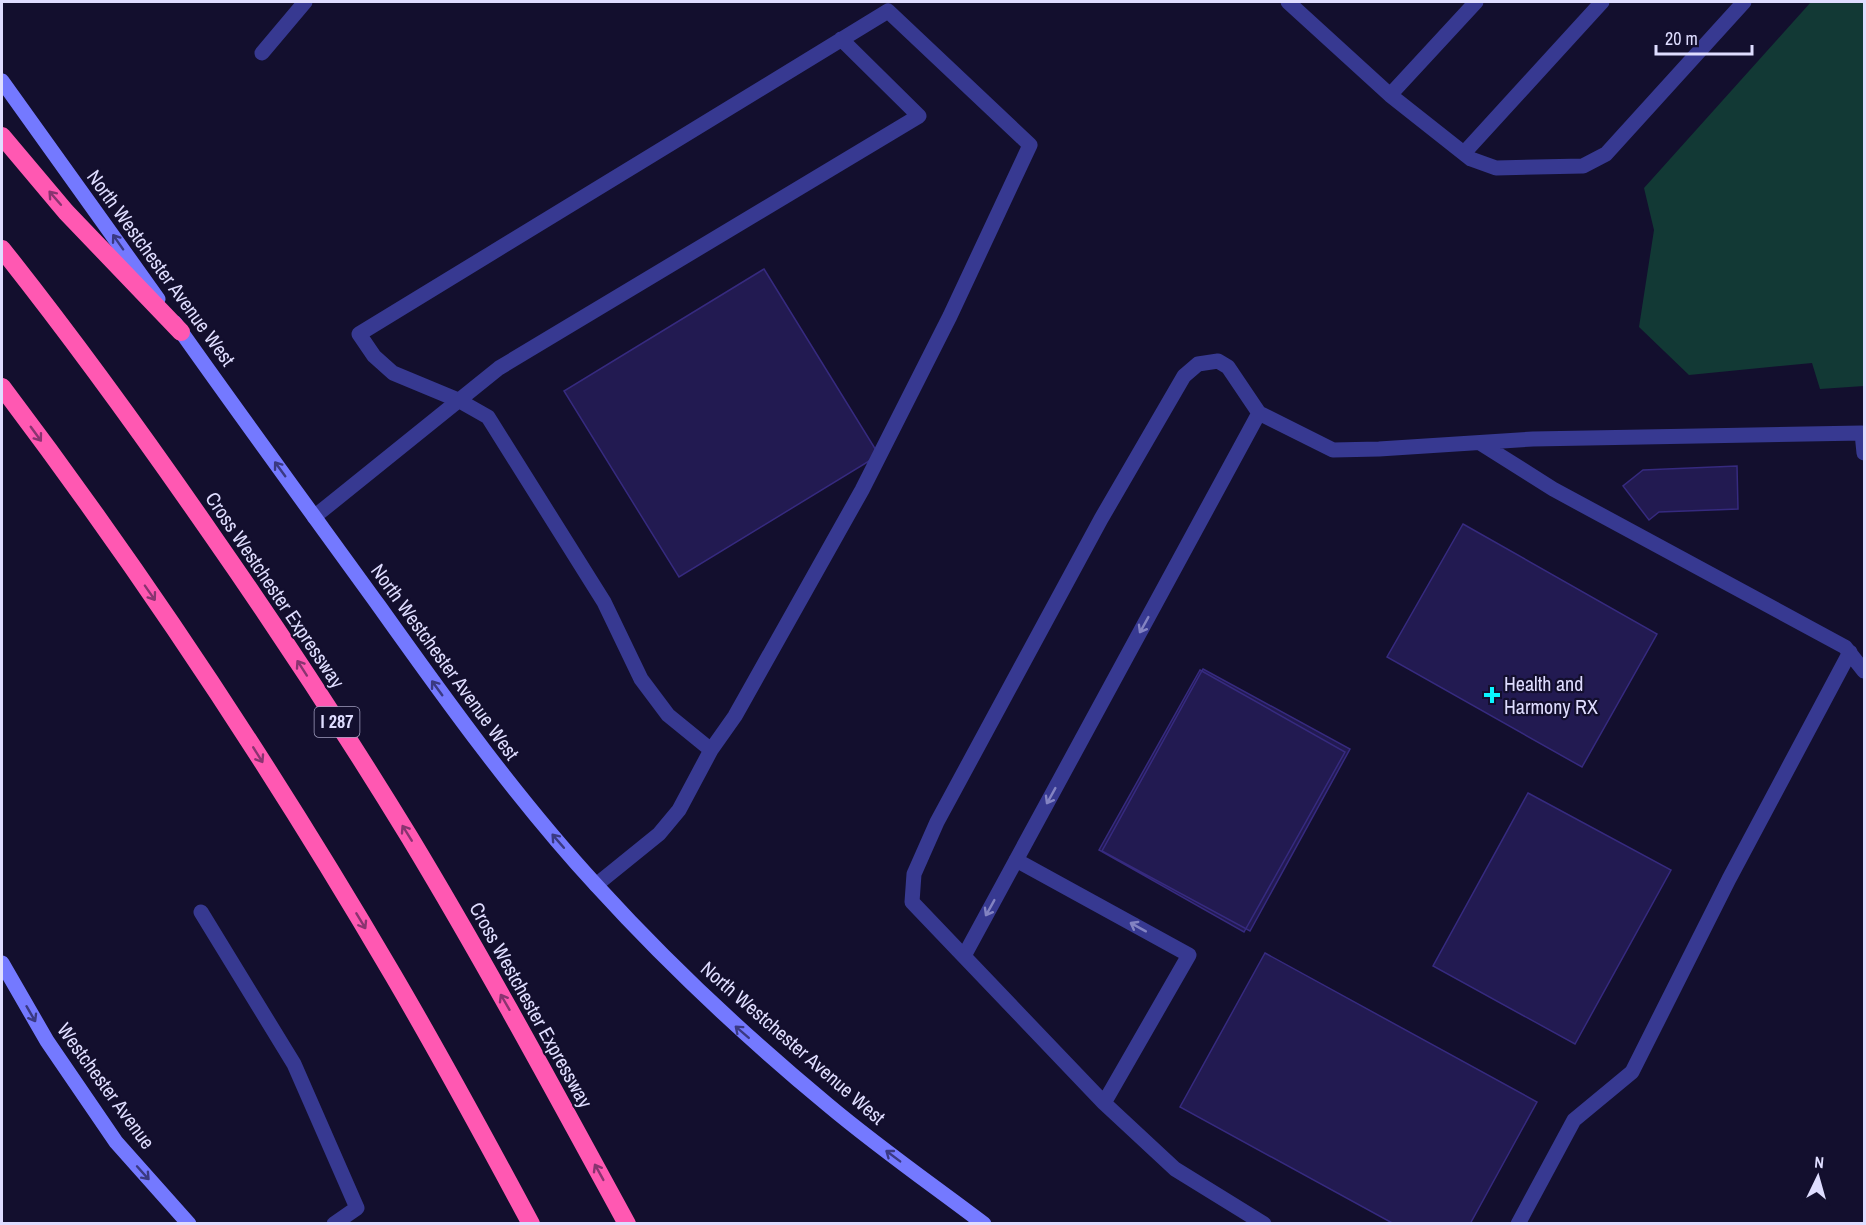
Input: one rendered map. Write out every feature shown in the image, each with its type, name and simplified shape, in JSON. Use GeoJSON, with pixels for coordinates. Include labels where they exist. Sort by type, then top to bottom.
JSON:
{"type":"FeatureCollection","features":[{"type":"Feature","properties":{"kind":"highway"},"geometry":{"type":"LineString","coordinates":[[2,136],[66,212],[181,332]]}},
{"type":"Feature","properties":{"kind":"highway","name":"Cross Westchester Expressway"},"geometry":{"type":"LineString","coordinates":[[2,249],[164,467],[316,690],[403,827],[456,917],[627,1224]]}},
{"type":"Feature","properties":{"kind":"highway"},"geometry":{"type":"LineString","coordinates":[[2,387],[156,601],[271,775],[394,977],[531,1224]]}},
{"type":"Feature","properties":{"kind":"main road","name":"North Westchester Avenue West"},"geometry":{"type":"LineString","coordinates":[[2,81],[443,697],[508,782],[596,885],[660,952],[742,1032],[828,1105],[940,1191]]}},
{"type":"Feature","properties":{"kind":"main road","name":"Westchester Avenue"},"geometry":{"type":"LineString","coordinates":[[2,963],[46,1041],[116,1142],[189,1224]]}},
{"type":"Feature","properties":{"kind":"main road"},"geometry":{"type":"LineString","coordinates":[[940,1191],[974,1224]]}},
{"type":"Feature","properties":{"kind":"main road"},"geometry":{"type":"LineString","coordinates":[[940,1191],[984,1224]]}},
{"type":"Feature","properties":{"kind":"lane"},"geometry":{"type":"LineString","coordinates":[[262,53],[305,2]]}},
{"type":"Feature","properties":{"kind":"lane"},"geometry":{"type":"LineString","coordinates":[[1288,2],[1390,95],[1471,159],[1496,168],[1583,166],[1606,154],[1744,2]]}},
{"type":"Feature","properties":{"kind":"lane"},"geometry":{"type":"LineString","coordinates":[[1390,95],[1476,2]]}},
{"type":"Feature","properties":{"kind":"lane"},"geometry":{"type":"LineString","coordinates":[[1464,153],[1602,2]]}},
{"type":"Feature","properties":{"kind":"lane"},"geometry":{"type":"LineString","coordinates":[[596,885],[659,834],[679,810],[711,750],[735,716],[862,490],[950,316],[1030,145],[888,11],[359,334],[374,356],[393,373],[458,400],[488,417],[604,602],[641,679],[668,715],[711,750]]}},
{"type":"Feature","properties":{"kind":"lane"},"geometry":{"type":"LineString","coordinates":[[314,517],[499,368],[919,116],[842,39]]}},
{"type":"Feature","properties":{"kind":"lane"},"geometry":{"type":"LineString","coordinates":[[1264,1224],[1175,1168],[1104,1103],[912,902],[914,874],[937,822],[1090,540],[1184,376],[1198,364],[1218,361],[1228,367],[1259,413],[1333,450],[1533,439],[1862,433],[1864,453]]}},
{"type":"Feature","properties":{"kind":"lane"},"geometry":{"type":"LineString","coordinates":[[964,956],[1259,413]]}},
{"type":"Feature","properties":{"kind":"lane"},"geometry":{"type":"LineString","coordinates":[[1480,443],[1553,489],[1857,652],[1863,669]]}},
{"type":"Feature","properties":{"kind":"lane"},"geometry":{"type":"LineString","coordinates":[[1518,1224],[1574,1120],[1632,1072],[1729,879],[1857,652]]}},
{"type":"Feature","properties":{"kind":"lane"},"geometry":{"type":"LineString","coordinates":[[1016,860],[1189,955],[1104,1103]]}},
{"type":"Feature","properties":{"kind":"lane"},"geometry":{"type":"LineString","coordinates":[[201,912],[294,1064],[357,1208],[334,1224]]}},
{"type":"Feature","properties":{"kind":"green space"},"geometry":{"type":"Polygon","coordinates":[[[1811,2],[1864,2],[1864,386],[1820,389],[1812,363],[1689,375],[1639,327],[1654,230],[1644,188],[1811,2]]]}},
{"type":"Feature","properties":{"kind":"building"},"geometry":{"type":"Polygon","coordinates":[[[764,269],[879,455],[679,577],[564,391],[764,269]]]}},
{"type":"Feature","properties":{"kind":"building"},"geometry":{"type":"Polygon","coordinates":[[[1737,466],[1738,509],[1659,512],[1649,520],[1623,486],[1643,470],[1737,466]]]}},
{"type":"Feature","properties":{"kind":"building"},"geometry":{"type":"Polygon","coordinates":[[[1463,524],[1657,634],[1582,767],[1387,657],[1463,524]]]}},
{"type":"Feature","properties":{"kind":"building"},"geometry":{"type":"Polygon","coordinates":[[[1203,669],[1350,749],[1250,931],[1102,851],[1203,669]]]}},
{"type":"Feature","properties":{"kind":"building"},"geometry":{"type":"Polygon","coordinates":[[[1200,670],[1345,752],[1244,932],[1099,850],[1200,670]]]}},
{"type":"Feature","properties":{"kind":"building"},"geometry":{"type":"Polygon","coordinates":[[[1528,793],[1671,870],[1575,1044],[1433,966],[1528,793]]]}},
{"type":"Feature","properties":{"kind":"building"},"geometry":{"type":"Polygon","coordinates":[[[1265,953],[1537,1102],[1470,1224],[1394,1224],[1180,1107],[1265,953]]]}},
{"type":"Feature","properties":{"kind":"place","name":"Health and Harmony RX"},"geometry":{"type":"Point","coordinates":[1492,695]}}]}
